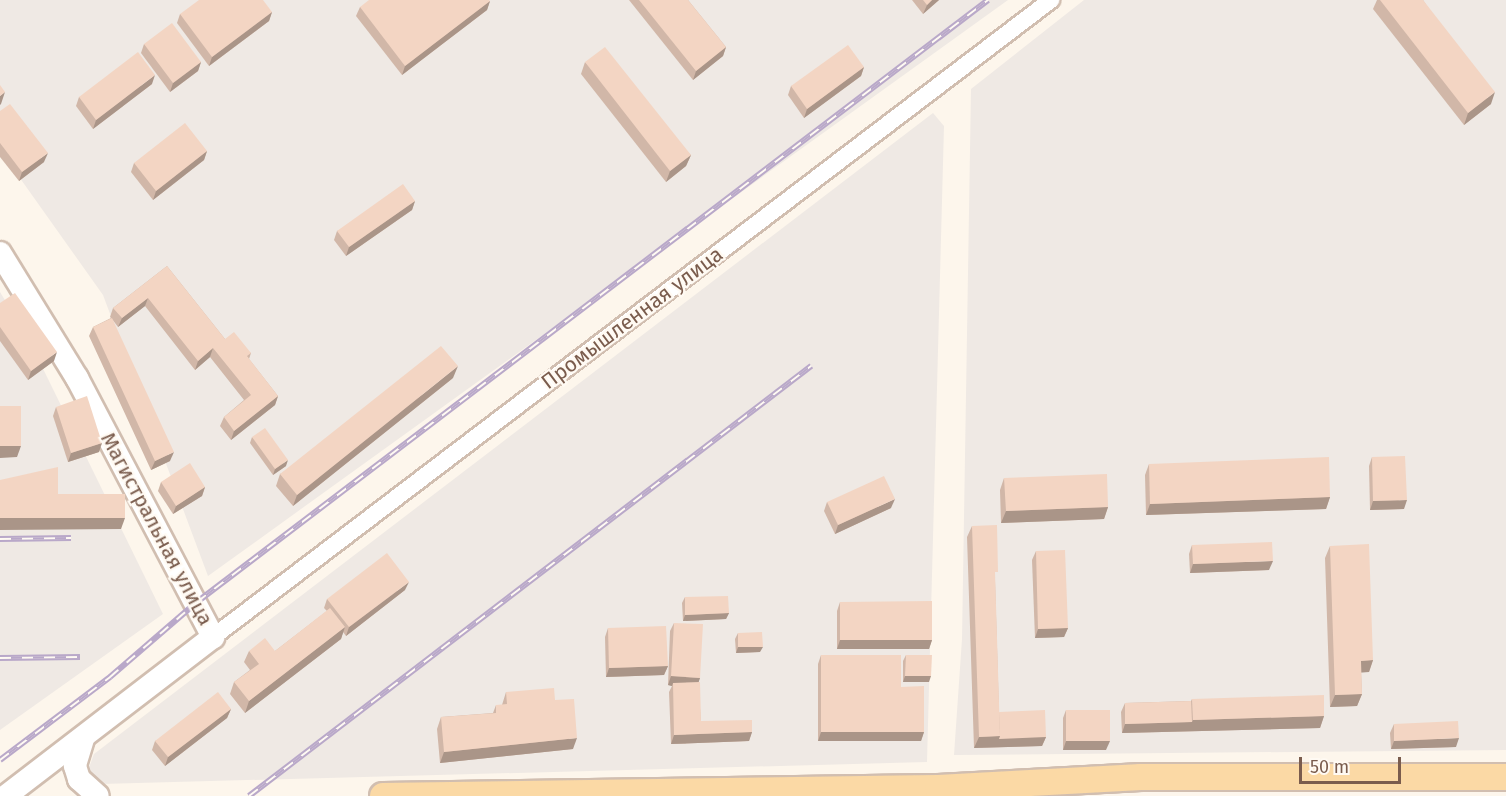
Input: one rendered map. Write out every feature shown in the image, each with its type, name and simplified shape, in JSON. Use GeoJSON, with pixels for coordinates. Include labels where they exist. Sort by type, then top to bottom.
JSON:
{"type":"FeatureCollection","features":[{"type":"Feature","properties":{"kind":"main road"},"geometry":{"type":"LineString","coordinates":[[383,796],[938,788],[1141,777],[1506,777]]}},
{"type":"Feature","properties":{"kind":"street","name":"Промышленная улица"},"geometry":{"type":"LineString","coordinates":[[213,637],[1052,0]]}},
{"type":"Feature","properties":{"kind":"street","name":"Магистральная улица"},"geometry":{"type":"LineString","coordinates":[[0,253],[77,378],[213,637],[6,796]]}},
{"type":"Feature","properties":{"kind":"street"},"geometry":{"type":"LineString","coordinates":[[83,739],[75,766],[80,779],[98,796]]}},
{"type":"Feature","properties":{"kind":"shaded area"},"geometry":{"type":"Polygon","coordinates":[[[0,0],[1008,0],[208,576],[103,295],[0,150],[0,0]]]}},
{"type":"Feature","properties":{"kind":"shaded area"},"geometry":{"type":"Polygon","coordinates":[[[1084,0],[1506,0],[1506,750],[954,755],[962,639],[971,89],[1084,0]]]}},
{"type":"Feature","properties":{"kind":"shaded area"},"geometry":{"type":"Polygon","coordinates":[[[933,113],[944,126],[927,762],[101,784],[87,773],[94,754],[933,113]]]}},
{"type":"Feature","properties":{"kind":"shaded area"},"geometry":{"type":"Polygon","coordinates":[[[0,292],[28,338],[163,614],[0,730],[0,292]]]}},
{"type":"Feature","properties":{"kind":"building"},"geometry":{"type":"Polygon","coordinates":[[[199,0],[263,0],[272,12],[212,57],[180,14],[199,0]]]}},
{"type":"Feature","properties":{"kind":"building"},"geometry":{"type":"Polygon","coordinates":[[[369,0],[490,1],[405,66],[360,7],[369,0]]]}},
{"type":"Feature","properties":{"kind":"building"},"geometry":{"type":"Polygon","coordinates":[[[639,0],[688,0],[726,47],[696,71],[639,0]]]}},
{"type":"Feature","properties":{"kind":"building"},"geometry":{"type":"Polygon","coordinates":[[[1380,0],[1423,0],[1495,92],[1468,113],[1380,0]]]}},
{"type":"Feature","properties":{"kind":"building"},"geometry":{"type":"Polygon","coordinates":[[[172,23],[201,62],[173,83],[144,44],[172,23]]]}},
{"type":"Feature","properties":{"kind":"building"},"geometry":{"type":"Polygon","coordinates":[[[848,45],[864,67],[807,109],[791,86],[848,45]]]}},
{"type":"Feature","properties":{"kind":"building"},"geometry":{"type":"Polygon","coordinates":[[[605,47],[691,155],[670,171],[585,62],[605,47]]]}},
{"type":"Feature","properties":{"kind":"building"},"geometry":{"type":"Polygon","coordinates":[[[138,52],[155,75],[96,120],[79,97],[138,52]]]}},
{"type":"Feature","properties":{"kind":"building"},"geometry":{"type":"Polygon","coordinates":[[[0,85],[5,92],[0,96],[0,85]]]}},
{"type":"Feature","properties":{"kind":"building"},"geometry":{"type":"Polygon","coordinates":[[[10,104],[48,153],[22,172],[0,143],[0,111],[10,104]]]}},
{"type":"Feature","properties":{"kind":"building"},"geometry":{"type":"Polygon","coordinates":[[[185,123],[207,151],[156,191],[134,163],[185,123]]]}},
{"type":"Feature","properties":{"kind":"building"},"geometry":{"type":"Polygon","coordinates":[[[403,184],[415,201],[349,247],[337,231],[403,184]]]}},
{"type":"Feature","properties":{"kind":"building"},"geometry":{"type":"Polygon","coordinates":[[[167,266],[225,339],[234,332],[251,353],[247,356],[278,396],[234,431],[224,417],[251,395],[213,348],[198,361],[148,298],[122,318],[113,308],[167,266]]]}},
{"type":"Feature","properties":{"kind":"building"},"geometry":{"type":"Polygon","coordinates":[[[15,293],[57,352],[31,371],[0,327],[0,303],[15,293]]]}},
{"type":"Feature","properties":{"kind":"building"},"geometry":{"type":"Polygon","coordinates":[[[112,318],[174,452],[155,461],[93,327],[112,318]]]}},
{"type":"Feature","properties":{"kind":"building"},"geometry":{"type":"Polygon","coordinates":[[[441,346],[458,366],[297,495],[280,474],[441,346]]]}},
{"type":"Feature","properties":{"kind":"building"},"geometry":{"type":"Polygon","coordinates":[[[87,396],[102,443],[71,453],[56,407],[87,396]]]}},
{"type":"Feature","properties":{"kind":"building"},"geometry":{"type":"Polygon","coordinates":[[[0,406],[21,406],[21,446],[0,446],[0,406]]]}},
{"type":"Feature","properties":{"kind":"building"},"geometry":{"type":"Polygon","coordinates":[[[265,428],[288,460],[275,469],[252,437],[265,428]]]}},
{"type":"Feature","properties":{"kind":"building"},"geometry":{"type":"Polygon","coordinates":[[[1405,456],[1407,500],[1373,501],[1372,457],[1405,456]]]}},
{"type":"Feature","properties":{"kind":"building"},"geometry":{"type":"Polygon","coordinates":[[[1329,457],[1330,497],[1150,504],[1149,464],[1329,457]]]}},
{"type":"Feature","properties":{"kind":"building"},"geometry":{"type":"Polygon","coordinates":[[[190,463],[205,487],[176,506],[161,482],[190,463]]]}},
{"type":"Feature","properties":{"kind":"building"},"geometry":{"type":"Polygon","coordinates":[[[58,467],[58,494],[125,494],[125,518],[0,518],[0,480],[58,467]]]}},
{"type":"Feature","properties":{"kind":"building"},"geometry":{"type":"Polygon","coordinates":[[[1107,474],[1108,507],[1006,511],[1004,478],[1107,474]]]}},
{"type":"Feature","properties":{"kind":"building"},"geometry":{"type":"Polygon","coordinates":[[[884,476],[895,499],[838,525],[827,502],[884,476]]]}},
{"type":"Feature","properties":{"kind":"building"},"geometry":{"type":"Polygon","coordinates":[[[997,525],[998,572],[995,572],[1000,736],[979,737],[972,526],[997,525]]]}},
{"type":"Feature","properties":{"kind":"building"},"geometry":{"type":"Polygon","coordinates":[[[1272,542],[1273,561],[1193,564],[1192,545],[1272,542]]]}},
{"type":"Feature","properties":{"kind":"building"},"geometry":{"type":"Polygon","coordinates":[[[1369,544],[1373,660],[1361,661],[1362,694],[1335,695],[1330,546],[1369,544]]]}},
{"type":"Feature","properties":{"kind":"building"},"geometry":{"type":"Polygon","coordinates":[[[1065,550],[1068,628],[1038,629],[1036,551],[1065,550]]]}},
{"type":"Feature","properties":{"kind":"building"},"geometry":{"type":"Polygon","coordinates":[[[387,553],[409,582],[349,627],[327,599],[387,553]]]}},
{"type":"Feature","properties":{"kind":"building"},"geometry":{"type":"Polygon","coordinates":[[[728,596],[729,613],[685,615],[685,597],[728,596]]]}},
{"type":"Feature","properties":{"kind":"building"},"geometry":{"type":"Polygon","coordinates":[[[932,601],[932,640],[840,640],[840,602],[932,601]]]}},
{"type":"Feature","properties":{"kind":"building"},"geometry":{"type":"Polygon","coordinates":[[[330,608],[345,627],[249,701],[234,682],[259,664],[249,651],[265,638],[275,651],[330,608]]]}},
{"type":"Feature","properties":{"kind":"building"},"geometry":{"type":"Polygon","coordinates":[[[674,623],[703,624],[700,678],[671,676],[674,623]]]}},
{"type":"Feature","properties":{"kind":"building"},"geometry":{"type":"Polygon","coordinates":[[[666,626],[668,666],[609,668],[608,628],[666,626]]]}},
{"type":"Feature","properties":{"kind":"building"},"geometry":{"type":"Polygon","coordinates":[[[762,632],[763,647],[738,647],[738,633],[762,632]]]}},
{"type":"Feature","properties":{"kind":"building"},"geometry":{"type":"Polygon","coordinates":[[[821,655],[901,655],[901,687],[924,686],[924,732],[821,732],[821,655]]]}},
{"type":"Feature","properties":{"kind":"building"},"geometry":{"type":"Polygon","coordinates":[[[906,655],[932,655],[931,676],[905,676],[906,655]]]}},
{"type":"Feature","properties":{"kind":"building"},"geometry":{"type":"Polygon","coordinates":[[[700,682],[701,721],[752,720],[752,732],[674,735],[673,683],[700,682]]]}},
{"type":"Feature","properties":{"kind":"building"},"geometry":{"type":"Polygon","coordinates":[[[554,688],[555,700],[574,699],[577,738],[444,752],[441,717],[496,713],[496,705],[507,704],[506,692],[554,688]]]}},
{"type":"Feature","properties":{"kind":"building"},"geometry":{"type":"Polygon","coordinates":[[[218,692],[231,709],[168,757],[155,741],[218,692]]]}},
{"type":"Feature","properties":{"kind":"building"},"geometry":{"type":"Polygon","coordinates":[[[1324,695],[1324,716],[1193,720],[1192,699],[1324,695]]]}},
{"type":"Feature","properties":{"kind":"building"},"geometry":{"type":"Polygon","coordinates":[[[1191,701],[1192,722],[1125,724],[1125,703],[1191,701]]]}},
{"type":"Feature","properties":{"kind":"building"},"geometry":{"type":"Polygon","coordinates":[[[1045,710],[1046,737],[999,739],[999,712],[1045,710]]]}},
{"type":"Feature","properties":{"kind":"building"},"geometry":{"type":"Polygon","coordinates":[[[1066,710],[1110,710],[1110,741],[1066,741],[1066,710]]]}},
{"type":"Feature","properties":{"kind":"building"},"geometry":{"type":"Polygon","coordinates":[[[1458,721],[1459,738],[1394,741],[1394,724],[1458,721]]]}},
{"type":"Feature","properties":{"kind":"railway"},"geometry":{"type":"LineString","coordinates":[[0,760],[110,677],[197,602],[988,0]]}},
{"type":"Feature","properties":{"kind":"railway"},"geometry":{"type":"LineString","coordinates":[[249,796],[811,366]]}},
{"type":"Feature","properties":{"kind":"railway"},"geometry":{"type":"LineString","coordinates":[[0,539],[71,538]]}},
{"type":"Feature","properties":{"kind":"railway"},"geometry":{"type":"LineString","coordinates":[[0,658],[80,657]]}}]}
